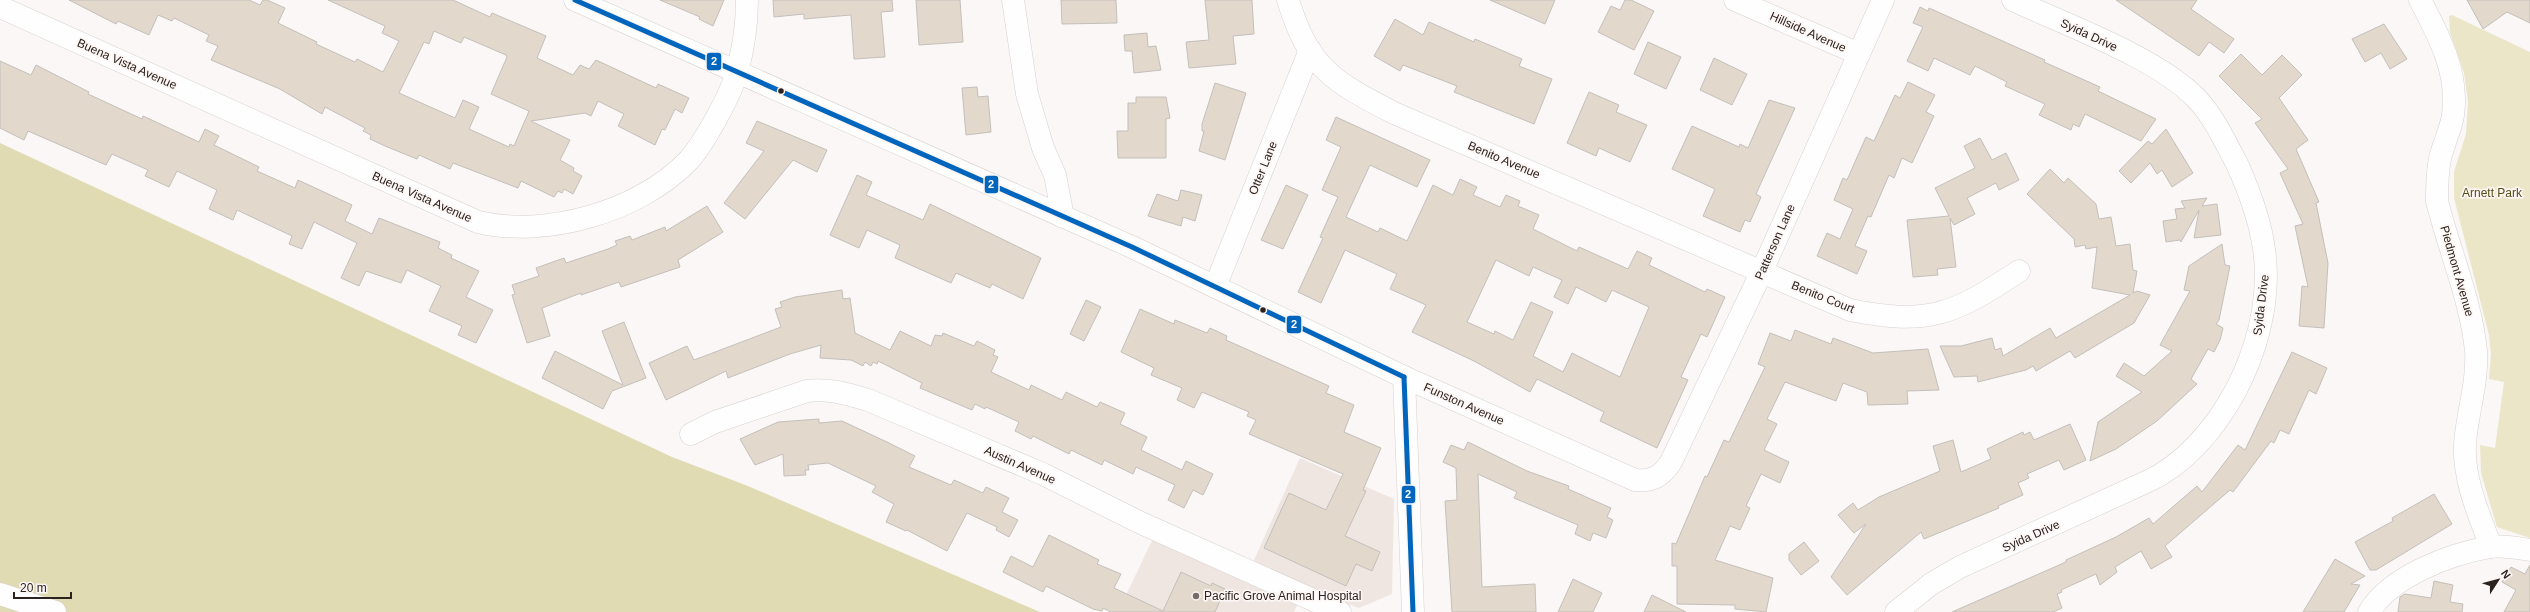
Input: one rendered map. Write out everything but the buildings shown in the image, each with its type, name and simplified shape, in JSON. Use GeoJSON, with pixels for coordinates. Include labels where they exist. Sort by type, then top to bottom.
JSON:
{"type":"FeatureCollection","features":[{"type":"Feature","properties":{"kind":"street","name":"Funston Avenue"},"geometry":{"type":"LineString","coordinates":[[575,0],[1063,217],[1404,377],[1635,480],[1650,481],[1656,478]]}},
{"type":"Feature","properties":{"kind":"street","name":"Buena Vista Avenue"},"geometry":{"type":"LineString","coordinates":[[0,7],[478,222],[499,227],[518,228],[549,225],[588,217],[619,206],[670,177],[688,161],[702,144],[737,72],[747,0]]}},
{"type":"Feature","properties":{"kind":"street"},"geometry":{"type":"LineString","coordinates":[[1013,0],[1027,94],[1043,148],[1055,175],[1063,217]]}},
{"type":"Feature","properties":{"kind":"street","name":"Benito Avenue"},"geometry":{"type":"LineString","coordinates":[[1288,0],[1299,31],[1310,50],[1334,79],[1394,112],[1762,271]]}},
{"type":"Feature","properties":{"kind":"street","name":"Hillside Avenue"},"geometry":{"type":"LineString","coordinates":[[1735,0],[1859,54]]}},
{"type":"Feature","properties":{"kind":"street","name":"Patterson Lane"},"geometry":{"type":"LineString","coordinates":[[1656,478],[1671,462],[1762,271],[1883,0]]}},
{"type":"Feature","properties":{"kind":"street","name":"Syida Drive"},"geometry":{"type":"LineString","coordinates":[[1896,612],[1931,584],[1960,567],[2160,475],[2186,454],[2205,435],[2232,398],[2256,345],[2262,316],[2266,284],[2264,251],[2259,221],[2247,186],[2226,142],[2196,98],[2165,74],[2130,54],[2013,0]]}},
{"type":"Feature","properties":{"kind":"street","name":"Piedmont Avenue"},"geometry":{"type":"LineString","coordinates":[[2420,0],[2437,31],[2447,58],[2454,88],[2453,114],[2440,158],[2437,180],[2437,201],[2473,328],[2477,367],[2465,445],[2466,467],[2472,493],[2491,547]]}},
{"type":"Feature","properties":{"kind":"street","name":"Otter Lane"},"geometry":{"type":"LineString","coordinates":[[1215,287],[1310,50]]}},
{"type":"Feature","properties":{"kind":"street","name":"Benito Court"},"geometry":{"type":"LineString","coordinates":[[1762,271],[1850,310],[1888,318],[1920,317],[1952,310],[1976,300],[2019,272]]}},
{"type":"Feature","properties":{"kind":"street"},"geometry":{"type":"LineString","coordinates":[[1404,377],[1413,612]]}},
{"type":"Feature","properties":{"kind":"street","name":"Austin Avenue"},"geometry":{"type":"LineString","coordinates":[[691,434],[715,422],[807,390],[819,389],[868,400],[1043,474],[1141,523],[1340,612]]}},
{"type":"Feature","properties":{"kind":"street"},"geometry":{"type":"LineString","coordinates":[[2369,612],[2385,592],[2419,571],[2491,547],[2530,550]]}},
{"type":"Feature","properties":{"kind":"street"},"geometry":{"type":"LineString","coordinates":[[0,594],[55,612]]}},
{"type":"Feature","properties":{"kind":"shaded area"},"geometry":{"type":"Polygon","coordinates":[[[0,143],[672,457],[748,486],[1040,612],[0,612],[0,143]]]}},
{"type":"Feature","properties":{"kind":"shaded area"},"geometry":{"type":"Polygon","coordinates":[[[1300,458],[1394,499],[1392,594],[1359,608],[1305,588],[1294,612],[1118,612],[1157,530],[1249,571],[1300,458]]]}},
{"type":"Feature","properties":{"kind":"green space","name":"Arnett Park"},"geometry":{"type":"Polygon","coordinates":[[[2452,15],[2530,52],[2530,538],[2497,527],[2481,473],[2480,445],[2495,448],[2504,382],[2489,379],[2491,354],[2489,335],[2454,198],[2454,172],[2466,134],[2468,101],[2464,73],[2450,32],[2449,16],[2452,15]]]}},
{"type":"Feature","properties":{"kind":"transit line","name":"2"},"geometry":{"type":"LineString","coordinates":[[575,0],[1132,247],[1404,377]]}},
{"type":"Feature","properties":{"kind":"transit line","name":"2"},"geometry":{"type":"LineString","coordinates":[[1404,377],[1413,612]]}},
{"type":"Feature","properties":{"kind":"place","name":"Pacific Grove Animal Hospital"},"geometry":{"type":"Point","coordinates":[1196,596]}}]}
